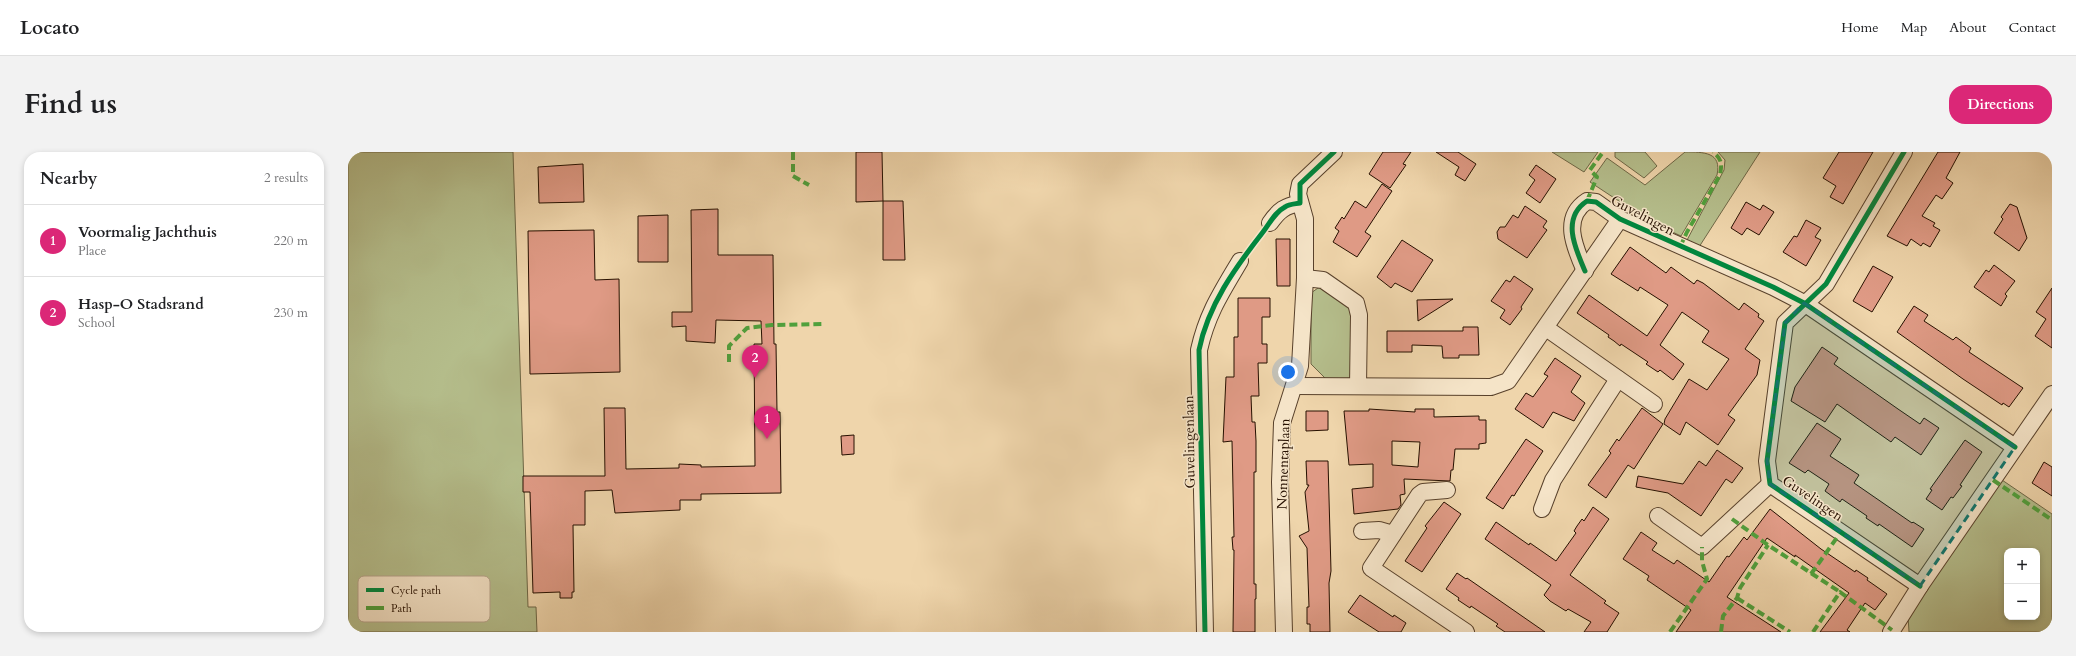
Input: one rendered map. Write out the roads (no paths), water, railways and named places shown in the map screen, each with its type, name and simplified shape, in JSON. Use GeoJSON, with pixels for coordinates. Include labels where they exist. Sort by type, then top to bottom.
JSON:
{"type":"FeatureCollection","features":[{"type":"Feature","properties":{"kind":"street"},"geometry":{"type":"LineString","coordinates":[[1270,223],[1277,213],[1286,206],[1300,203],[1300,184],[1334,152]]}},
{"type":"Feature","properties":{"kind":"street","name":"Guvelingen"},"geometry":{"type":"LineString","coordinates":[[1904,152],[1826,284],[1804,303],[1785,323],[1767,461],[1770,484],[1920,586]]}},
{"type":"Feature","properties":{"kind":"street","name":"Guvelingen"},"geometry":{"type":"LineString","coordinates":[[1585,271],[1576,249],[1572,218],[1579,206],[1587,201],[1596,202],[1620,220],[1773,287],[1804,303],[2015,447]]}},
{"type":"Feature","properties":{"kind":"street","name":"Nonnentaplaan"},"geometry":{"type":"LineString","coordinates":[[1284,632],[1280,482],[1282,423],[1287,401],[1295,386],[1300,366],[1305,278],[1305,219],[1300,203]]}},
{"type":"Feature","properties":{"kind":"street","name":"Guvelingen"},"geometry":{"type":"LineString","coordinates":[[1295,386],[1491,387],[1508,381],[1620,220]]}},
{"type":"Feature","properties":{"kind":"street","name":"Guvelingenlaan"},"geometry":{"type":"LineString","coordinates":[[1205,632],[1199,350],[1204,328],[1211,310],[1240,261]]}},
{"type":"Feature","properties":{"kind":"street"},"geometry":{"type":"LineString","coordinates":[[1305,278],[1323,280],[1356,303],[1359,315],[1358,386]]}},
{"type":"Feature","properties":{"kind":"street"},"geometry":{"type":"LineString","coordinates":[[1546,328],[1654,404]]}},
{"type":"Feature","properties":{"kind":"street"},"geometry":{"type":"LineString","coordinates":[[1542,509],[1553,480],[1618,379]]}},
{"type":"Feature","properties":{"kind":"street"},"geometry":{"type":"LineString","coordinates":[[1892,631],[1920,586],[2052,394]]}},
{"type":"Feature","properties":{"kind":"street","name":"Guvelingen"},"geometry":{"type":"LineString","coordinates":[[1658,516],[1702,547],[1770,484]]}},
{"type":"Feature","properties":{"kind":"street"},"geometry":{"type":"LineString","coordinates":[[1447,490],[1423,492],[1371,568],[1466,632]]}},
{"type":"Feature","properties":{"kind":"street"},"geometry":{"type":"LineString","coordinates":[[1362,530],[1379,530],[1393,534]]}},
{"type":"Feature","properties":{"kind":"place","name":"Hasp-O Stadsrand"},"geometry":{"type":"Point","coordinates":[755,378]}},
{"type":"Feature","properties":{"kind":"place","name":"Voormalig Jachthuis"},"geometry":{"type":"Point","coordinates":[767,439]}}]}
